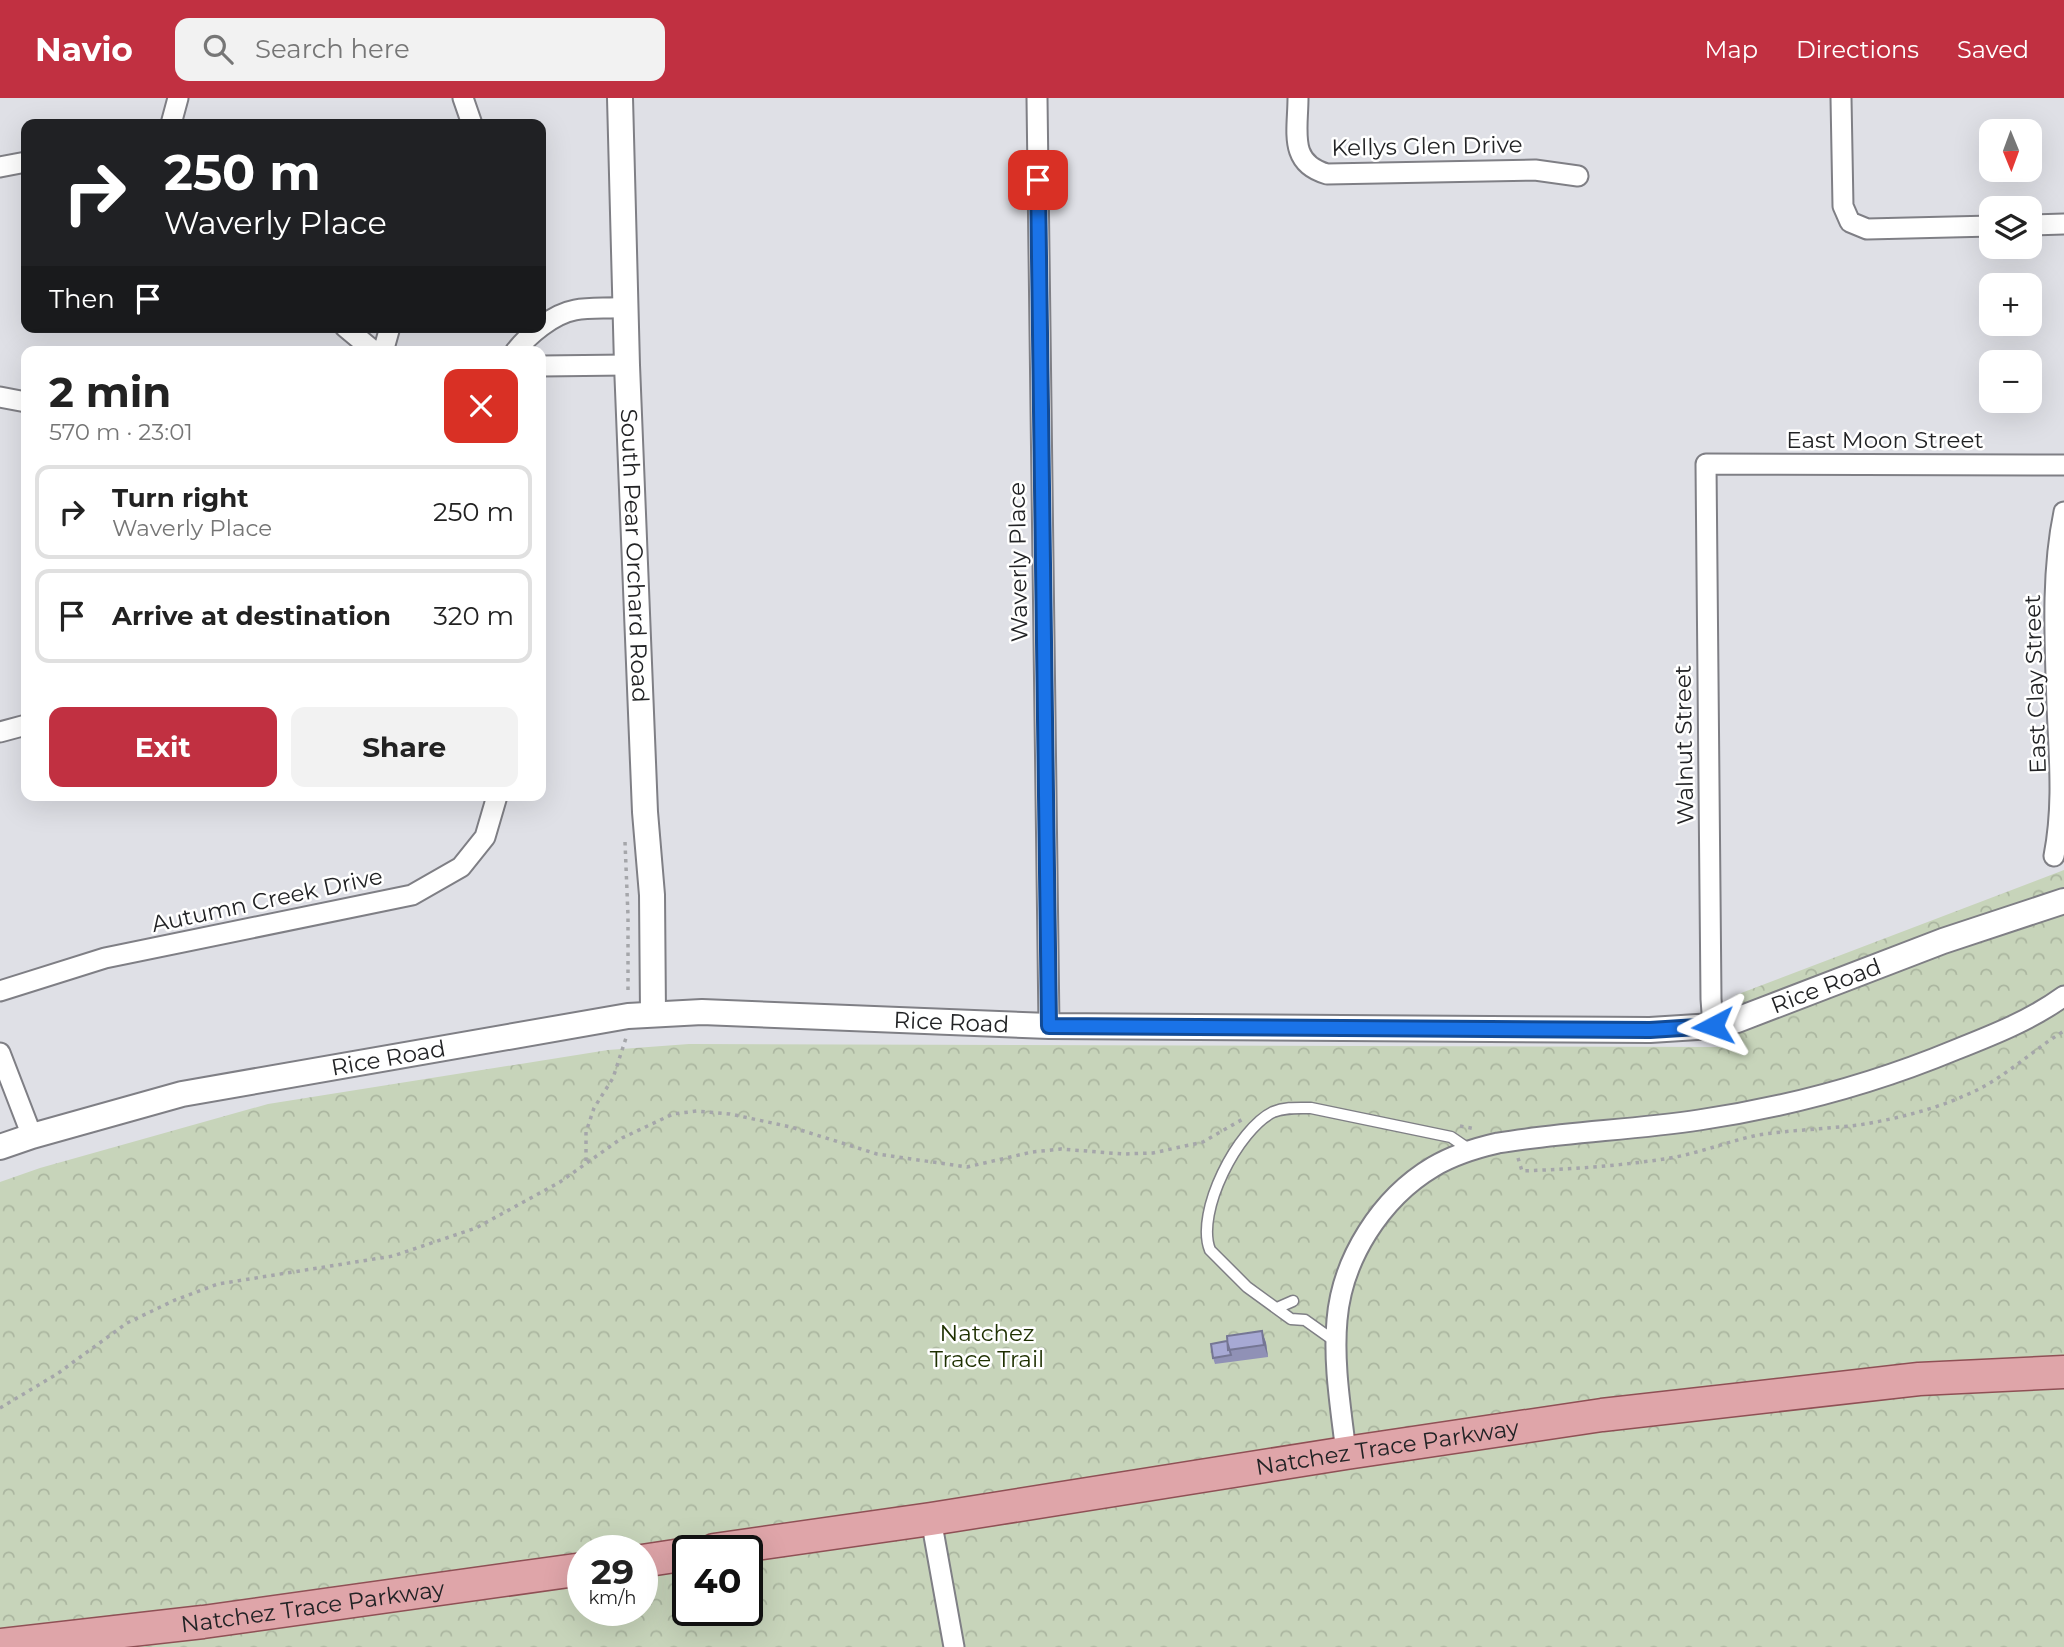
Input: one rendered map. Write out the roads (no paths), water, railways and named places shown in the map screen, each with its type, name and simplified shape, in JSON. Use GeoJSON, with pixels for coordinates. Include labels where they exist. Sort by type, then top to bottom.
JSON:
{"type":"FeatureCollection","features":[{"type":"Feature","properties":{"kind":"main road","name":"Natchez Trace Parkway"},"geometry":{"type":"LineString","coordinates":[[763,1543],[931,1520],[1602,1415],[1919,1379],[2064,1372]]}},
{"type":"Feature","properties":{"kind":"main road","name":"Natchez Trace Parkway"},"geometry":{"type":"LineString","coordinates":[[0,1645],[216,1620],[567,1571]]}},
{"type":"Feature","properties":{"kind":"street"},"geometry":{"type":"LineString","coordinates":[[172,119],[178,98]]}},
{"type":"Feature","properties":{"kind":"street"},"geometry":{"type":"LineString","coordinates":[[463,98],[470,119]]}},
{"type":"Feature","properties":{"kind":"street","name":"South Pear Orchard Road"},"geometry":{"type":"LineString","coordinates":[[620,98],[627,365],[645,811],[652,895],[653,1014]]}},
{"type":"Feature","properties":{"kind":"street","name":"Waverly Place"},"geometry":{"type":"LineString","coordinates":[[1037,98],[1049,1026]]}},
{"type":"Feature","properties":{"kind":"street","name":"Kellys Glen Drive"},"geometry":{"type":"LineString","coordinates":[[1298,98],[1300,156],[1313,170],[1327,174],[1535,170],[1578,176]]}},
{"type":"Feature","properties":{"kind":"street"},"geometry":{"type":"LineString","coordinates":[[1841,98],[1843,206],[1850,222],[1867,229],[1979,226]]}},
{"type":"Feature","properties":{"kind":"street"},"geometry":{"type":"LineString","coordinates":[[0,167],[21,163]]}},
{"type":"Feature","properties":{"kind":"street"},"geometry":{"type":"LineString","coordinates":[[2042,225],[2064,225]]}},
{"type":"Feature","properties":{"kind":"street"},"geometry":{"type":"LineString","coordinates":[[546,324],[575,310],[626,307]]}},
{"type":"Feature","properties":{"kind":"street"},"geometry":{"type":"LineString","coordinates":[[352,333],[368,346]]}},
{"type":"Feature","properties":{"kind":"street"},"geometry":{"type":"LineString","coordinates":[[520,346],[535,333]]}},
{"type":"Feature","properties":{"kind":"street"},"geometry":{"type":"LineString","coordinates":[[546,366],[627,365]]}},
{"type":"Feature","properties":{"kind":"street"},"geometry":{"type":"LineString","coordinates":[[0,397],[21,401]]}},
{"type":"Feature","properties":{"kind":"street","name":"East Moon Street"},"geometry":{"type":"LineString","coordinates":[[1706,464],[2064,465]]}},
{"type":"Feature","properties":{"kind":"street","name":"Walnut Street"},"geometry":{"type":"LineString","coordinates":[[1706,464],[1713,1026]]}},
{"type":"Feature","properties":{"kind":"street","name":"East Clay Street"},"geometry":{"type":"LineString","coordinates":[[2054,856],[2060,830],[2063,791],[2056,613],[2058,539],[2064,512]]}},
{"type":"Feature","properties":{"kind":"street"},"geometry":{"type":"LineString","coordinates":[[0,732],[21,726]]}},
{"type":"Feature","properties":{"kind":"street","name":"Autumn Creek Drive"},"geometry":{"type":"LineString","coordinates":[[0,991],[105,958],[412,895],[461,867],[485,837],[496,801]]}},
{"type":"Feature","properties":{"kind":"street","name":"Rice Road"},"geometry":{"type":"LineString","coordinates":[[0,1147],[182,1094],[628,1016],[653,1014],[702,1012],[1049,1026],[1650,1030],[1713,1026],[1737,1020],[1943,941],[2064,901]]}},
{"type":"Feature","properties":{"kind":"street"},"geometry":{"type":"LineString","coordinates":[[1346,1453],[1336,1342],[1343,1287],[1367,1234],[1392,1201],[1433,1167],[1470,1150],[1513,1140],[1698,1120],[1801,1101],[1943,1055],[1998,1033],[2064,996]]}},
{"type":"Feature","properties":{"kind":"street"},"geometry":{"type":"LineString","coordinates":[[0,1053],[32,1136]]}},
{"type":"Feature","properties":{"kind":"street"},"geometry":{"type":"LineString","coordinates":[[931,1520],[954,1647]]}},
{"type":"Feature","properties":{"kind":"lane"},"geometry":{"type":"LineString","coordinates":[[1336,1342],[1305,1320],[1291,1319],[1231,1273],[1214,1256],[1207,1244],[1207,1224],[1215,1193],[1244,1137],[1259,1122],[1280,1110],[1311,1108],[1451,1137],[1470,1150]]}},
{"type":"Feature","properties":{"kind":"lane"},"geometry":{"type":"LineString","coordinates":[[1277,1308],[1293,1301]]}},
{"type":"Feature","properties":{"kind":"park label","name":"Natchez Trace Trail"},"geometry":{"type":"Point","coordinates":[987,1346]}}]}
